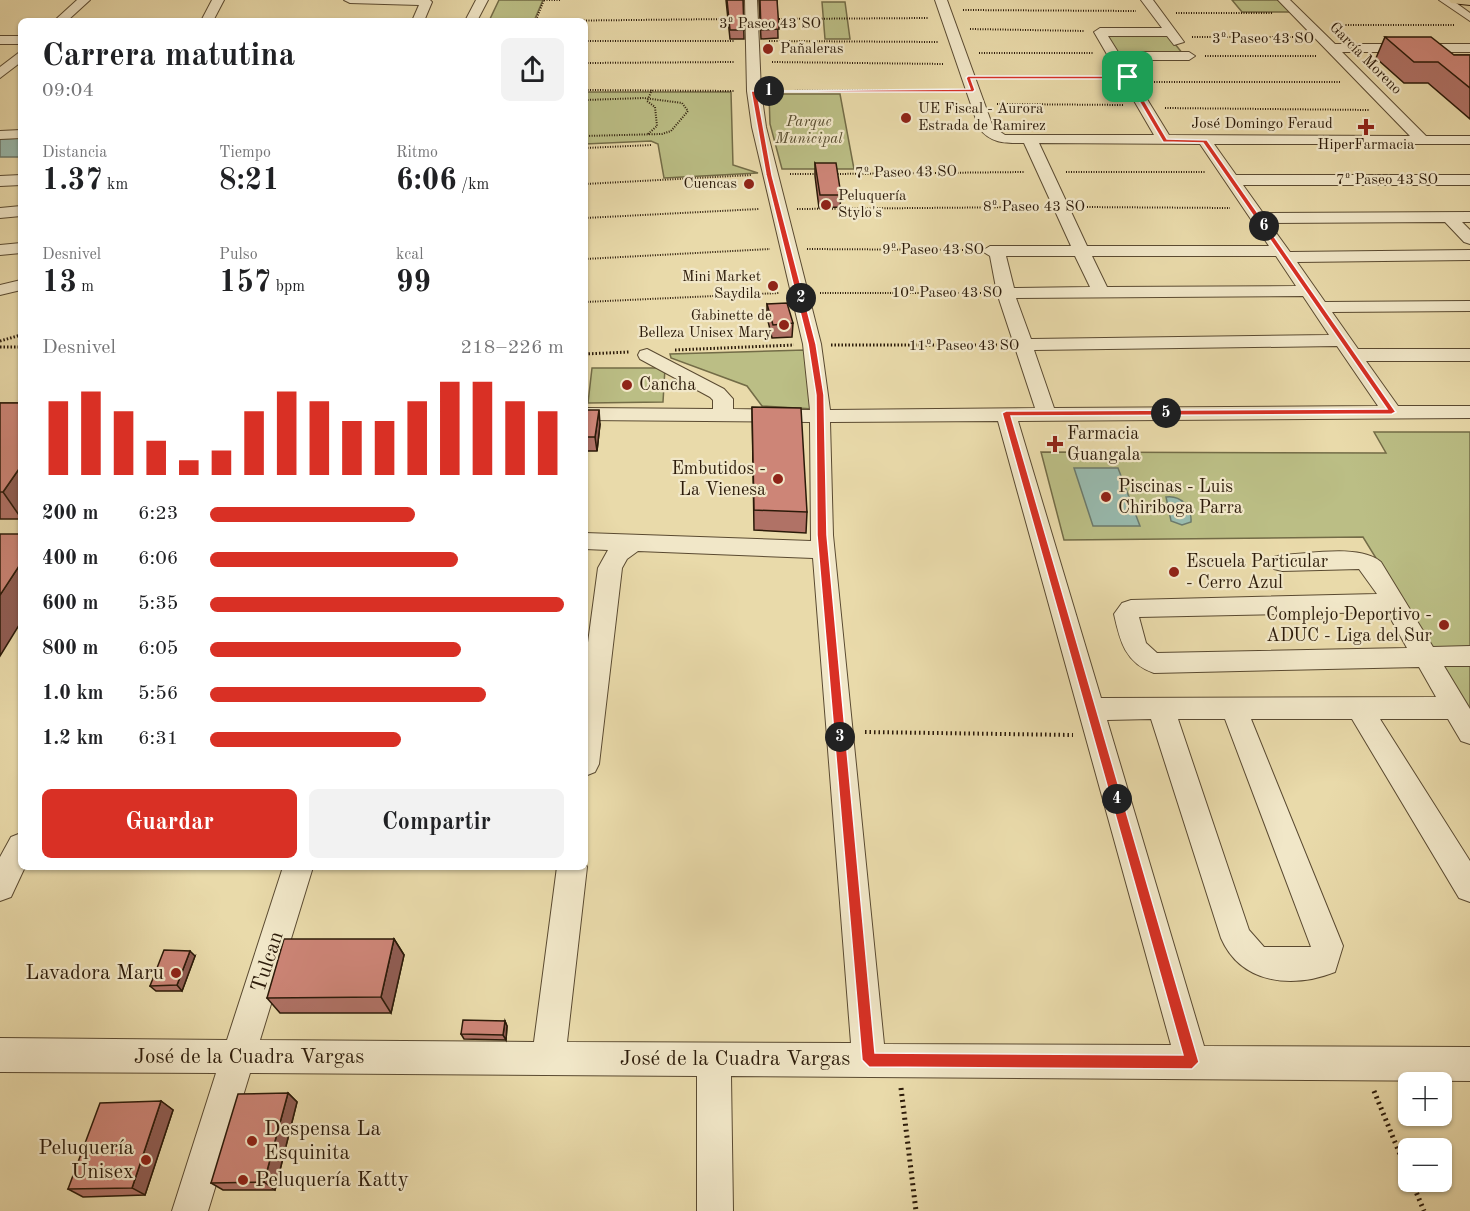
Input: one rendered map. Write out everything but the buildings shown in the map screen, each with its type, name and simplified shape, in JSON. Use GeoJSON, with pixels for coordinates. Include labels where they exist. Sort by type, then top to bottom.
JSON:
{"type":"FeatureCollection","features":[{"type":"Feature","properties":{"kind":"main road"},"geometry":{"type":"LineString","coordinates":[[1457,0],[1470,1]]}},
{"type":"Feature","properties":{"kind":"street"},"geometry":{"type":"LineString","coordinates":[[63,18],[84,0]]}},
{"type":"Feature","properties":{"kind":"street"},"geometry":{"type":"LineString","coordinates":[[209,18],[218,0]]}},
{"type":"Feature","properties":{"kind":"street"},"geometry":{"type":"LineString","coordinates":[[350,0],[426,2],[419,18]]}},
{"type":"Feature","properties":{"kind":"street"},"geometry":{"type":"LineString","coordinates":[[473,18],[482,0]]}},
{"type":"Feature","properties":{"kind":"street"},"geometry":{"type":"LineString","coordinates":[[751,0],[754,91],[769,175],[812,344],[821,416],[824,550],[883,1060]]}},
{"type":"Feature","properties":{"kind":"street"},"geometry":{"type":"LineString","coordinates":[[1147,0],[1189,56]]}},
{"type":"Feature","properties":{"kind":"street","name":"García Moreno"},"geometry":{"type":"LineString","coordinates":[[1284,0],[1422,140]]}},
{"type":"Feature","properties":{"kind":"street"},"geometry":{"type":"LineString","coordinates":[[1445,0],[1470,18]]}},
{"type":"Feature","properties":{"kind":"street"},"geometry":{"type":"LineString","coordinates":[[952,31],[978,104]]}},
{"type":"Feature","properties":{"kind":"street"},"geometry":{"type":"LineString","coordinates":[[1100,32],[1173,35]]}},
{"type":"Feature","properties":{"kind":"street"},"geometry":{"type":"LineString","coordinates":[[1100,32],[1165,141]]}},
{"type":"Feature","properties":{"kind":"street"},"geometry":{"type":"LineString","coordinates":[[0,40],[18,40]]}},
{"type":"Feature","properties":{"kind":"street","name":"3º Paseo 43 SO"},"geometry":{"type":"LineString","coordinates":[[1335,52],[1470,48]]}},
{"type":"Feature","properties":{"kind":"street","name":"3º Paseo 43 SO"},"geometry":{"type":"LineString","coordinates":[[1114,54],[1189,56]]}},
{"type":"Feature","properties":{"kind":"street"},"geometry":{"type":"LineString","coordinates":[[0,76],[18,58]]}},
{"type":"Feature","properties":{"kind":"street"},"geometry":{"type":"LineString","coordinates":[[0,76],[18,77]]}},
{"type":"Feature","properties":{"kind":"street","name":"José Domingo Feraud"},"geometry":{"type":"LineString","coordinates":[[978,104],[986,128],[991,134],[1003,139],[1422,140],[1467,143]]}},
{"type":"Feature","properties":{"kind":"street"},"geometry":{"type":"LineString","coordinates":[[0,135],[18,134]]}},
{"type":"Feature","properties":{"kind":"street"},"geometry":{"type":"LineString","coordinates":[[1030,140],[1100,291]]}},
{"type":"Feature","properties":{"kind":"street"},"geometry":{"type":"LineString","coordinates":[[1205,141],[1392,412]]}},
{"type":"Feature","properties":{"kind":"street","name":"7º Paseo 43 SO"},"geometry":{"type":"LineString","coordinates":[[1230,176],[1470,180]]}},
{"type":"Feature","properties":{"kind":"street"},"geometry":{"type":"LineString","coordinates":[[0,181],[18,180]]}},
{"type":"Feature","properties":{"kind":"street"},"geometry":{"type":"LineString","coordinates":[[0,213],[18,211]]}},
{"type":"Feature","properties":{"kind":"street"},"geometry":{"type":"LineString","coordinates":[[1255,213],[1470,217]]}},
{"type":"Feature","properties":{"kind":"street"},"geometry":{"type":"LineString","coordinates":[[1449,217],[1470,239]]}},
{"type":"Feature","properties":{"kind":"street"},"geometry":{"type":"LineString","coordinates":[[0,250],[18,248]]}},
{"type":"Feature","properties":{"kind":"street"},"geometry":{"type":"LineString","coordinates":[[994,251],[1046,413]]}},
{"type":"Feature","properties":{"kind":"street","name":"9º Paseo 43 SO"},"geometry":{"type":"LineString","coordinates":[[994,251],[1470,255]]}},
{"type":"Feature","properties":{"kind":"street"},"geometry":{"type":"LineString","coordinates":[[0,290],[18,286]]}},
{"type":"Feature","properties":{"kind":"street","name":"10º Paseo 43 SO"},"geometry":{"type":"LineString","coordinates":[[1006,293],[1309,291]]}},
{"type":"Feature","properties":{"kind":"street"},"geometry":{"type":"LineString","coordinates":[[1320,307],[1470,306]]}},
{"type":"Feature","properties":{"kind":"street","name":"11º Paseo 43 SO"},"geometry":{"type":"LineString","coordinates":[[1025,345],[1348,348],[1470,355]]}},
{"type":"Feature","properties":{"kind":"street"},"geometry":{"type":"LineString","coordinates":[[640,353],[717,393],[723,399],[723,415]]}},
{"type":"Feature","properties":{"kind":"street"},"geometry":{"type":"LineString","coordinates":[[588,414],[821,416],[1006,413],[1470,412]]}},
{"type":"Feature","properties":{"kind":"street"},"geometry":{"type":"LineString","coordinates":[[1006,413],[1192,1062]]}},
{"type":"Feature","properties":{"kind":"street"},"geometry":{"type":"LineString","coordinates":[[588,542],[824,550]]}},
{"type":"Feature","properties":{"kind":"street"},"geometry":{"type":"LineString","coordinates":[[588,740],[610,568],[613,559],[620,551],[633,544]]}},
{"type":"Feature","properties":{"kind":"street"},"geometry":{"type":"LineString","coordinates":[[1282,563],[1366,562],[1373,568],[1470,733]]}},
{"type":"Feature","properties":{"kind":"street"},"geometry":{"type":"LineString","coordinates":[[1394,603],[1141,608],[1131,609],[1126,614],[1136,651],[1141,658],[1154,663],[1427,659],[1470,656]]}},
{"type":"Feature","properties":{"kind":"street"},"geometry":{"type":"LineString","coordinates":[[1091,709],[1456,708]]}},
{"type":"Feature","properties":{"kind":"street"},"geometry":{"type":"LineString","coordinates":[[1161,709],[1236,938],[1249,956],[1265,962],[1307,964],[1324,961],[1327,946],[1234,709]]}},
{"type":"Feature","properties":{"kind":"street"},"geometry":{"type":"LineString","coordinates":[[1360,709],[1470,888]]}},
{"type":"Feature","properties":{"kind":"street"},"geometry":{"type":"LineString","coordinates":[[0,887],[18,852]]}},
{"type":"Feature","properties":{"kind":"street","name":"Tulcan"},"geometry":{"type":"LineString","coordinates":[[190,1211],[297,870]]}},
{"type":"Feature","properties":{"kind":"street"},"geometry":{"type":"LineString","coordinates":[[548,1059],[572,870]]}},
{"type":"Feature","properties":{"kind":"street","name":"José de la Cuadra Vargas"},"geometry":{"type":"LineString","coordinates":[[0,1055],[1470,1064]]}},
{"type":"Feature","properties":{"kind":"street"},"geometry":{"type":"LineString","coordinates":[[714,1059],[715,1211]]}},
{"type":"Feature","properties":{"kind":"path"},"geometry":{"type":"LineString","coordinates":[[537,18],[544,0],[561,0]]}},
{"type":"Feature","properties":{"kind":"path"},"geometry":{"type":"LineString","coordinates":[[588,63],[753,62],[952,31],[1156,12],[1297,14]]}},
{"type":"Feature","properties":{"kind":"path"},"geometry":{"type":"LineString","coordinates":[[588,21],[751,19],[952,31],[1100,32]]}},
{"type":"Feature","properties":{"kind":"path"},"geometry":{"type":"LineString","coordinates":[[1308,25],[1458,25]]}},
{"type":"Feature","properties":{"kind":"path","name":"3º Paseo 43 SO"},"geometry":{"type":"LineString","coordinates":[[588,41],[753,40],[952,31],[1114,54]]}},
{"type":"Feature","properties":{"kind":"path"},"geometry":{"type":"LineString","coordinates":[[1173,35],[1320,37]]}},
{"type":"Feature","properties":{"kind":"path","name":"3º Paseo 43 SO"},"geometry":{"type":"LineString","coordinates":[[1189,56],[1335,52]]}},
{"type":"Feature","properties":{"kind":"path"},"geometry":{"type":"LineString","coordinates":[[588,90],[754,91],[1129,80],[1364,82]]}},
{"type":"Feature","properties":{"kind":"path"},"geometry":{"type":"LineString","coordinates":[[645,135],[657,126],[656,112],[647,101],[652,90]]}},
{"type":"Feature","properties":{"kind":"path"},"geometry":{"type":"LineString","coordinates":[[588,100],[649,98],[682,103],[688,114],[671,131],[645,135],[588,136]]}},
{"type":"Feature","properties":{"kind":"path"},"geometry":{"type":"LineString","coordinates":[[978,104],[1393,111]]}},
{"type":"Feature","properties":{"kind":"path"},"geometry":{"type":"LineString","coordinates":[[588,148],[652,145]]}},
{"type":"Feature","properties":{"kind":"path","name":"7º Paseo 43 SO"},"geometry":{"type":"LineString","coordinates":[[588,184],[769,175],[1045,172],[1230,176]]}},
{"type":"Feature","properties":{"kind":"path","name":"8º Paseo 43 SO"},"geometry":{"type":"LineString","coordinates":[[817,209],[1061,207],[1255,213]]}},
{"type":"Feature","properties":{"kind":"path"},"geometry":{"type":"LineString","coordinates":[[588,218],[778,209]]}},
{"type":"Feature","properties":{"kind":"path","name":"9º Paseo 43 SO"},"geometry":{"type":"LineString","coordinates":[[588,259],[787,249],[994,251]]}},
{"type":"Feature","properties":{"kind":"path","name":"10º Paseo 43 SO"},"geometry":{"type":"LineString","coordinates":[[588,302],[799,293],[1006,293]]}},
{"type":"Feature","properties":{"kind":"path"},"geometry":{"type":"LineString","coordinates":[[0,341],[18,336]]}},
{"type":"Feature","properties":{"kind":"path","name":"11º Paseo 43 SO"},"geometry":{"type":"LineString","coordinates":[[669,350],[812,344],[1025,345]]}},
{"type":"Feature","properties":{"kind":"path"},"geometry":{"type":"LineString","coordinates":[[0,347],[18,347]]}},
{"type":"Feature","properties":{"kind":"path"},"geometry":{"type":"LineString","coordinates":[[588,354],[640,353]]}},
{"type":"Feature","properties":{"kind":"path"},"geometry":{"type":"LineString","coordinates":[[868,732],[1059,735]]}},
{"type":"Feature","properties":{"kind":"path"},"geometry":{"type":"LineString","coordinates":[[883,1060],[916,1211]]}},
{"type":"Feature","properties":{"kind":"path"},"geometry":{"type":"LineString","coordinates":[[1362,1063],[1398,1150]]}},
{"type":"Feature","properties":{"kind":"path"},"geometry":{"type":"LineString","coordinates":[[1416,1192],[1424,1211]]}},
{"type":"Feature","properties":{"kind":"green space"},"geometry":{"type":"Polygon","coordinates":[[[499,0],[543,0],[535,18],[490,18],[499,0]]]}},
{"type":"Feature","properties":{"kind":"green space"},"geometry":{"type":"Polygon","coordinates":[[[1232,0],[1279,0],[1290,12],[1242,12],[1232,0]]]}},
{"type":"Feature","properties":{"kind":"green space"},"geometry":{"type":"Polygon","coordinates":[[[822,2],[845,2],[850,39],[825,39],[822,2]]]}},
{"type":"Feature","properties":{"kind":"green space"},"geometry":{"type":"Polygon","coordinates":[[[1105,34],[1167,34],[1183,54],[1118,54],[1105,34]]]}},
{"type":"Feature","properties":{"kind":"green space"},"geometry":{"type":"Polygon","coordinates":[[[588,92],[731,92],[733,165],[758,173],[664,178],[658,144],[651,141],[588,144],[588,92]]]}},
{"type":"Feature","properties":{"kind":"green space","name":"Parque Municipal"},"geometry":{"type":"Polygon","coordinates":[[[769,94],[840,94],[854,169],[782,169],[770,124],[769,94]]]}},
{"type":"Feature","properties":{"kind":"green space"},"geometry":{"type":"Polygon","coordinates":[[[805,350],[814,409],[762,406],[747,386],[671,358],[670,354],[805,350]]]}},
{"type":"Feature","properties":{"kind":"green space","name":"Cancha"},"geometry":{"type":"Polygon","coordinates":[[[592,368],[665,368],[663,402],[588,403],[592,368]]]}},
{"type":"Feature","properties":{"kind":"green space","name":"Complejo Deportivo - ADUC - Liga del Sur"},"geometry":{"type":"Polygon","coordinates":[[[1374,432],[1470,432],[1470,711],[1363,537],[1064,540],[1041,452],[1386,453],[1374,432]]]}},
{"type":"Feature","properties":{"kind":"water"},"geometry":{"type":"Polygon","coordinates":[[[18,138],[18,157],[0,157],[0,139],[18,138]]]}},
{"type":"Feature","properties":{"kind":"water","name":"Piscinas - Luis Chiriboga Parra"},"geometry":{"type":"Polygon","coordinates":[[[1074,468],[1118,468],[1140,526],[1093,526],[1074,468]]]}},
{"type":"Feature","properties":{"kind":"water"},"geometry":{"type":"Polygon","coordinates":[[[1166,497],[1176,498],[1184,503],[1190,511],[1191,522],[1182,525],[1171,521],[1166,497]]]}},
{"type":"Feature","properties":{"kind":"place","name":"Pañaleras"},"geometry":{"type":"Point","coordinates":[768,49]}},
{"type":"Feature","properties":{"kind":"place","name":"UE Fiscal - Aurora Estrada de Ramirez"},"geometry":{"type":"Point","coordinates":[906,118]}},
{"type":"Feature","properties":{"kind":"place","name":"HiperFarmacia"},"geometry":{"type":"Point","coordinates":[1366,127]}},
{"type":"Feature","properties":{"kind":"place","name":"Cuencas"},"geometry":{"type":"Point","coordinates":[749,184]}},
{"type":"Feature","properties":{"kind":"place","name":"Peluquería Stylo's"},"geometry":{"type":"Point","coordinates":[826,205]}},
{"type":"Feature","properties":{"kind":"place","name":"Mini Market Saydila"},"geometry":{"type":"Point","coordinates":[773,286]}},
{"type":"Feature","properties":{"kind":"place","name":"Gabinette de Belleza Unisex Mary"},"geometry":{"type":"Point","coordinates":[784,325]}},
{"type":"Feature","properties":{"kind":"place","name":"Cancha"},"geometry":{"type":"Point","coordinates":[627,385]}},
{"type":"Feature","properties":{"kind":"place","name":"Farmacia Guangala"},"geometry":{"type":"Point","coordinates":[1055,444]}},
{"type":"Feature","properties":{"kind":"place","name":"Embutidos - La Vienesa"},"geometry":{"type":"Point","coordinates":[778,479]}},
{"type":"Feature","properties":{"kind":"place","name":"Piscinas - Luis Chiriboga Parra"},"geometry":{"type":"Point","coordinates":[1106,497]}},
{"type":"Feature","properties":{"kind":"place","name":"Escuela Particular - Cerro Azul"},"geometry":{"type":"Point","coordinates":[1174,572]}},
{"type":"Feature","properties":{"kind":"place","name":"Complejo Deportivo - ADUC - Liga del Sur"},"geometry":{"type":"Point","coordinates":[1444,625]}},
{"type":"Feature","properties":{"kind":"place","name":"Lavadora Maru"},"geometry":{"type":"Point","coordinates":[176,973]}},
{"type":"Feature","properties":{"kind":"place","name":"Despensa La Esquinita"},"geometry":{"type":"Point","coordinates":[252,1141]}},
{"type":"Feature","properties":{"kind":"place","name":"Peluquería Unisex"},"geometry":{"type":"Point","coordinates":[146,1160]}},
{"type":"Feature","properties":{"kind":"place","name":"Peluquería Katty"},"geometry":{"type":"Point","coordinates":[243,1180]}},
{"type":"Feature","properties":{"kind":"route"},"geometry":{"type":"LineString","coordinates":[[1128,77],[1165,141],[1205,141],[1392,412],[1006,413],[1192,1062],[869,1060],[822,535],[820,395],[812,344],[769,175],[754,91],[973,90],[968,78],[1128,77]]}}]}
